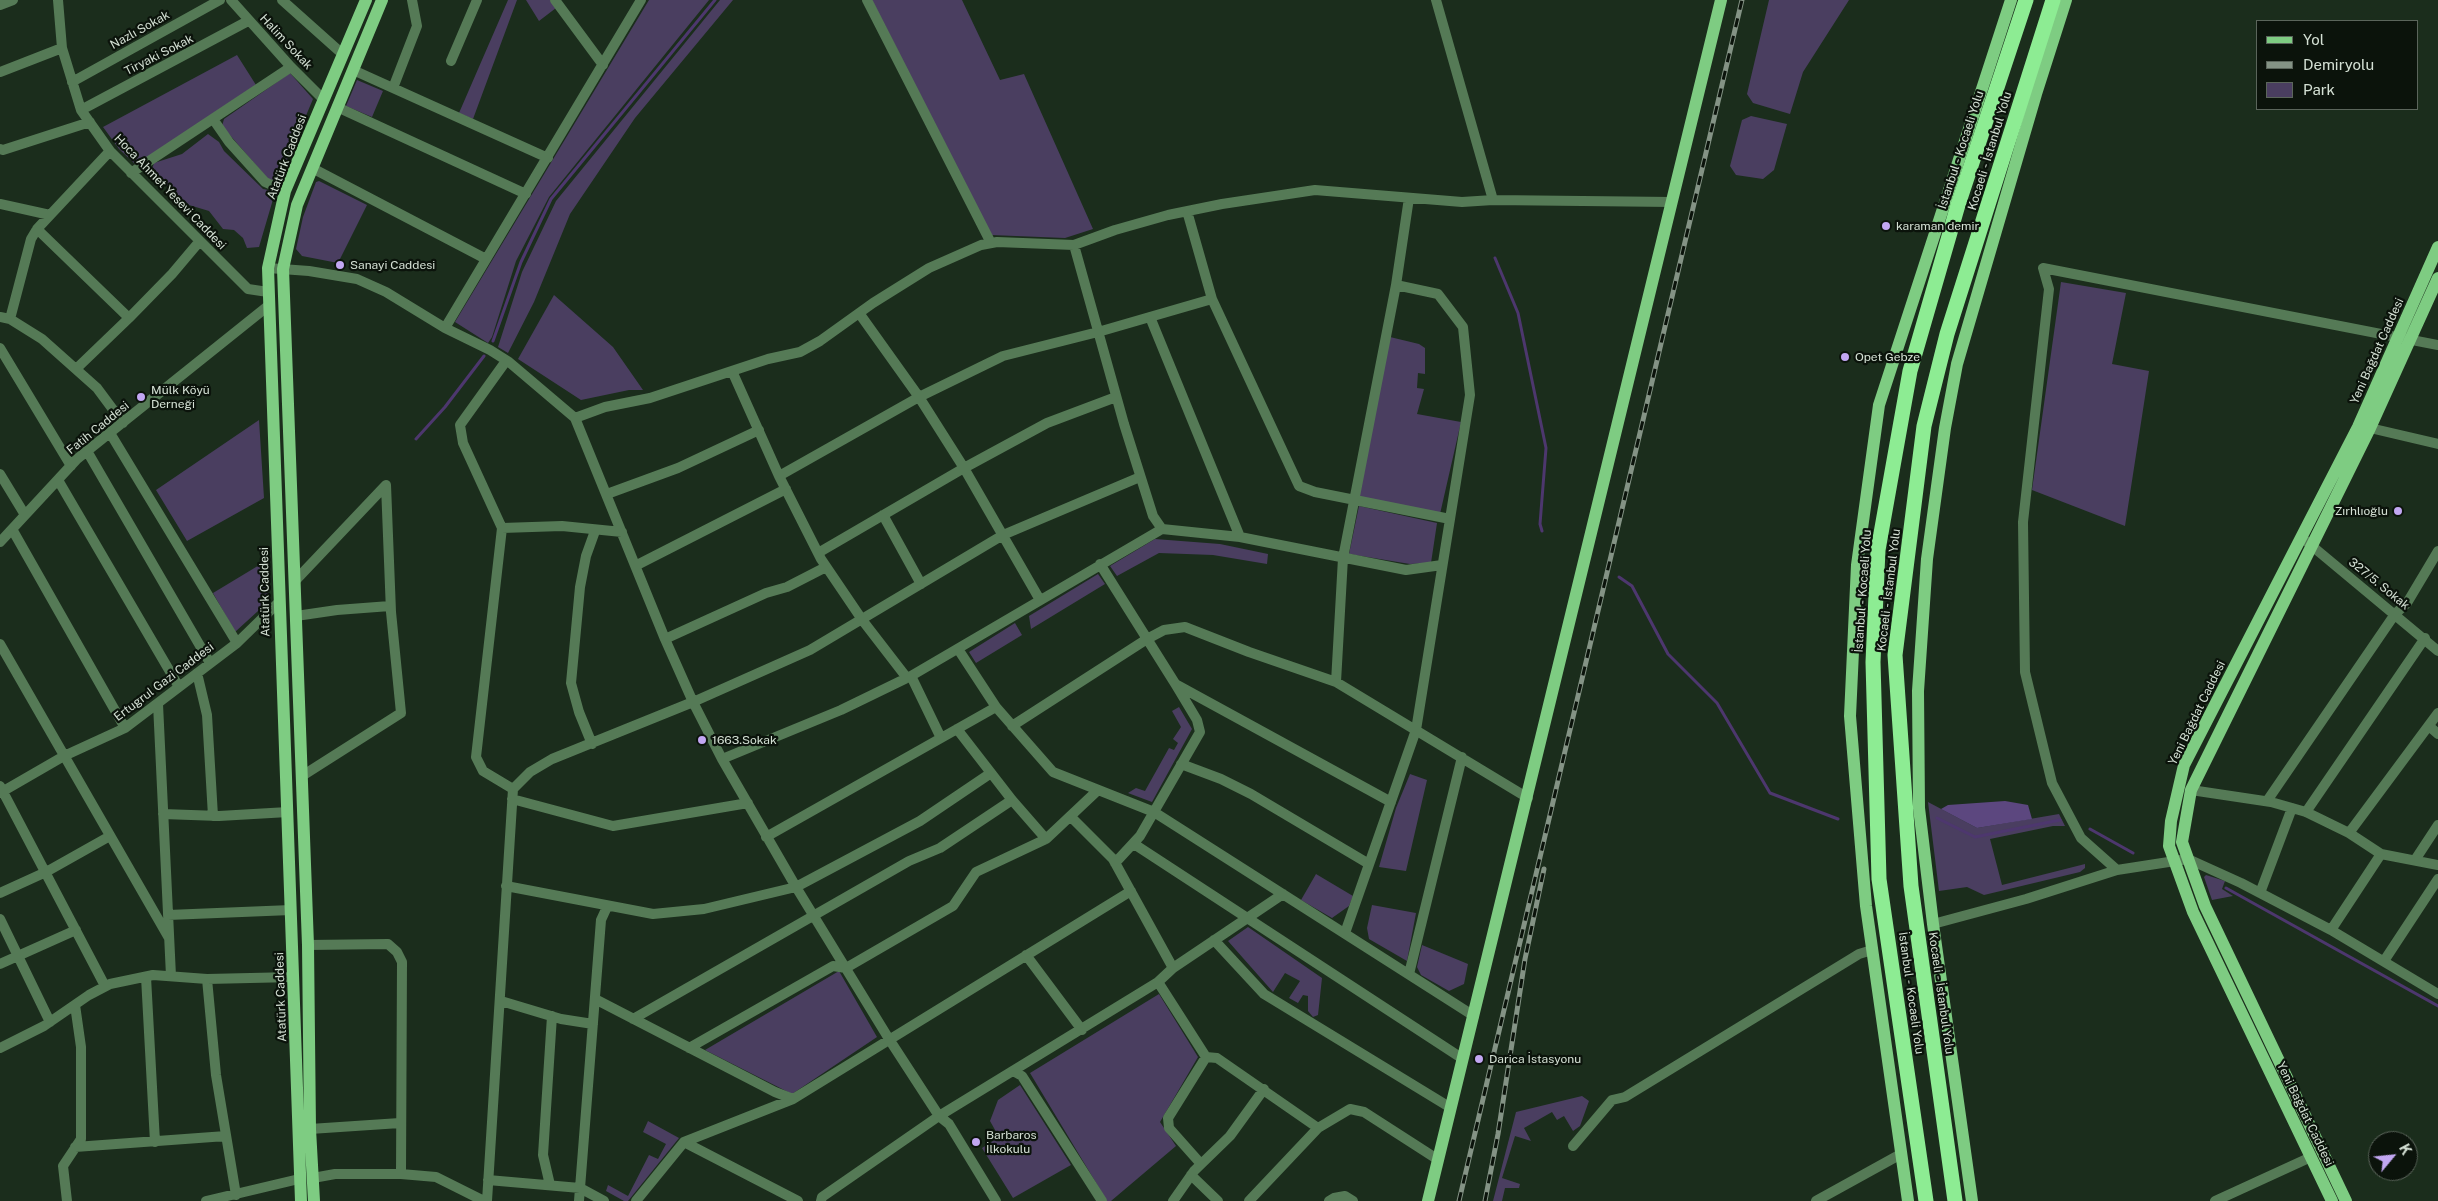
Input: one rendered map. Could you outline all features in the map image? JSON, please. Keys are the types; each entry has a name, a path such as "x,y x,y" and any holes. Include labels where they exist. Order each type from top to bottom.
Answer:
{"highway":[{"name":"İstanbul - Kocaeli Yolu","path":"1926,1201 1879,879 1873,662 1878,550 1910,371 1958,205 2026,0"},
{"name":"Kocaeli - İstanbul Yolu","path":"1955,1201 1911,886 1895,655 1927,417 1947,334 2053,0"}],"main road":[{"name":"Atatürk Caddesi","path":"300,1201 294,978 268,268 285,191 366,0"},
{"path":"314,1201 310,1129 308,945 283,269 297,205 382,0"},
{"path":"1428,1201 1528,798 1721,0"},
{"path":"1908,1201 1866,906 1850,716 1857,565 1878,415 2011,0"},
{"path":"1972,1201 1933,924 1919,808 1918,690 1927,559 1945,428 1957,364 2036,94 2066,0"},
{"name":"Yeni Bağdat Caddesi","path":"2332,1201 2193,912 2170,846 2171,821 2184,765 2370,428 2438,247"},
{"name":"Yeni Bağdat Caddesi","path":"2346,1201 2205,906 2182,842 2191,790 2358,427 2438,278"}],"street":[{"path":"0,5 13,0"},
{"name":"Hoca Ahmet Yesevi Caddesi","path":"58,0 62,48 81,110 110,151 248,289 268,292"},
{"name":"Nazlı Sokak","path":"72,82 220,0"},
{"name":"Halim Sokak","path":"230,0 324,100"},
{"path":"282,0 338,50 344,52"},
{"path":"393,88 417,26 412,0"},
{"path":"451,62 477,0"},
{"path":"555,0 603,65"},
{"path":"445,328 642,0"},
{"path":"866,0 991,243"},
{"path":"1436,0 1494,200"},
{"name":"Tiryaki Sokak","path":"81,110 248,21"},
{"path":"0,72 62,48"},
{"path":"131,172 291,67"},
{"path":"353,70 548,158"},
{"path":"337,107 526,194"},
{"path":"213,118 229,142 265,182 285,191"},
{"path":"0,149 3,150 90,122"},
{"path":"110,151 37,229 31,239 5,318 42,338 97,388 123,423"},
{"path":"312,168 486,259"},
{"path":"576,418 605,407 650,398 768,359 800,352 820,342 859,313 929,268 981,245 991,243 1058,243 1074,245 1115,230 1187,211 1315,190 1462,202 1494,200 1672,202"},
{"path":"1336,682 1343,558 1396,285 1410,198"},
{"path":"0,204 50,215"},
{"path":"1187,211 1212,299 1299,486 1315,492 1450,519"},
{"path":"37,229 129,318"},
{"path":"76,369 172,274 199,242"},
{"path":"1074,245 1140,477 1153,516 1162,529"},
{"path":"268,268 358,279 386,292 445,328 490,350 509,362 576,418 665,639 693,702 722,759 766,837 889,1038 938,1116 949,1124 996,1201"},
{"path":"2117,870 2081,838 2052,783 2026,672 2023,522 2049,289 2043,268 2438,345"},
{"path":"1345,933 1416,730 1470,395 1464,328 1438,294 1396,285"},
{"path":"779,476 919,397 1003,356 1098,332 1212,299"},
{"name":"Fatih Caddesi","path":"0,542 71,466 268,306"},
{"path":"859,313 919,397 964,468 1040,600"},
{"path":"1150,317 1240,537"},
{"path":"0,348 71,466"},
{"path":"509,362 506,361 460,425 463,443 502,528 476,757 483,771 512,794 613,826 748,803"},
{"path":"732,371 779,476 826,567 862,619 909,677 942,738"},
{"path":"818,553 964,468 1046,423 1116,397"},
{"path":"2370,428 2438,444"},
{"path":"607,494 678,468 759,430"},
{"path":"110,433 237,643"},
{"path":"87,452 210,663"},
{"path":"0,474 25,515"},
{"path":"313,1178 335,1174 401,1174 436,1177 486,1201 501,1001 512,794 530,772 552,759 693,702 810,650 1003,535 1140,477"},
{"path":"58,480 180,687"},
{"path":"294,582 386,485 390,606 400,713 302,776"},
{"path":"636,565 786,489"},
{"path":"883,515 921,584"},
{"path":"502,528 562,526 595,531 622,532"},
{"path":"12,528 125,728"},
{"path":"722,759 841,710 909,677 1162,529 1240,537 1406,570 1442,565"},
{"path":"592,744 579,712 571,683 580,588 586,556 595,531"},
{"name":"327/5. Sokak","path":"2307,541 2425,638 2438,651"},
{"path":"2267,801 2395,614 2407,603 2438,551"},
{"path":"1100,564 1176,684 1197,720 1200,732 1134,844 1115,864"},
{"path":"665,639 766,593 787,587 826,567"},
{"name":"Ertugrul Gazi Caddesi","path":"1,789 64,756 125,728 237,643 279,602"},
{"path":"296,616 337,610 390,606"},
{"path":"1012,726 1148,639 1164,630 1185,627 1249,652 1336,682 1528,798"},
{"path":"2306,812 2425,638"},
{"path":"0,644 169,938"},
{"path":"958,649 996,707 1053,772 1154,812 1474,1016"},
{"path":"197,673 207,715 213,816"},
{"path":"1176,684 1391,802"},
{"path":"158,704 170,976"},
{"path":"766,837 996,707"},
{"path":"2350,833 2438,713"},
{"path":"2429,726 2438,734"},
{"path":"957,729 1012,800 1046,839"},
{"path":"1409,974 1462,757"},
{"path":"1181,764 1221,779 1251,794 1369,864"},
{"path":"506,886 608,907 653,914 704,909 796,887 920,821 991,772"},
{"path":"1,789 105,986"},
{"path":"690,1048 833,966 846,968 953,906 976,872 1046,839 1098,790"},
{"path":"2191,790 2267,801 2306,812 2350,833 2381,854 2438,865"},
{"path":"633,1019 909,861 940,848 1012,800"},
{"path":"2260,893 2292,808"},
{"path":"163,814 213,816 288,812"},
{"path":"1071,817 1115,864 1173,968"},
{"path":"2415,860 2438,824"},
{"path":"0,893 46,872 110,836"},
{"path":"1134,844 1463,1059"},
{"path":"2331,930 2381,854"},
{"path":"1933,924 2026,899 2117,870 2143,864 2188,860 2260,893 2331,930 2438,994"},
{"path":"2384,961 2438,879"},
{"path":"636,1201 684,1142 793,1099 1130,891"},
{"path":"821,1201 822,1197 938,1116 1158,982 1173,968 1283,894"},
{"path":"579,1201 601,920 608,907"},
{"path":"168,916 291,910"},
{"path":"0,919 19,954 50,1022"},
{"path":"0,964 76,930"},
{"path":"1214,940 1264,994 1450,1108"},
{"path":"308,945 388,944 397,952 402,962 401,1174"},
{"path":"1573,1146 1612,1100 1625,1097 1859,954 1872,950"},
{"path":"1026,954 1082,1030"},
{"path":"0,1048 50,1022 105,986 146,977 170,976 207,979 294,978"},
{"path":"146,977 155,1142"},
{"path":"207,979 216,1076 239,1197"},
{"path":"1158,982 1206,1057"},
{"path":"595,999 793,1099"},
{"path":"501,1001 552,1016 593,1024"},
{"path":"68,1201 63,1166 81,1139 81,1047 75,1005"},
{"path":"550,1185 543,1155 552,1016"},
{"path":"1206,1057 1217,1058 1264,1088 1318,1128"},
{"path":"1201,1164 1169,1128 1168,1118 1206,1057"},
{"path":"1013,1072 1022,1076 1102,1201"},
{"path":"1172,1201 1191,1175 1230,1136 1264,1088"},
{"path":"1249,1201 1318,1128 1350,1109 1364,1112 1437,1160"},
{"path":"310,1129 400,1123"},
{"path":"75,1147 226,1136"},
{"path":"684,1142 798,1201"},
{"path":"1816,1201 1901,1154"},
{"path":"2215,1201 2311,1157"},
{"path":"1191,1175 1218,1201"},
{"path":"206,1201 239,1197 300,1179"},
{"path":"488,1180 580,1188 604,1201"},
{"path":"1329,1201 1346,1196 1352,1201"}],"green space":[{"path":"508,0 517,0 473,119 459,113"},
{"path":"526,0 550,0 556,8 539,21"},
{"path":"649,0 709,0 549,197 516,261 492,337 488,343 455,322"},
{"path":"720,0 733,0 635,118 570,214 534,302 508,353 498,347 522,272 556,201"},
{"path":"872,0 962,0 1000,80 1024,74 1093,229 1065,238 991,235"},
{"path":"1769,0 1849,0 1803,72 1790,114 1753,103 1747,94"},
{"path":"237,55 256,85 136,165 119,149 103,127"},
{"path":"290,73 313,99 278,182 268,179 222,126 224,119"},
{"path":"357,80 383,91 372,117 346,106"},
{"path":"1751,116 1787,124 1774,170 1763,179 1736,175 1730,166 1742,120"},
{"path":"208,134 219,142 224,151 263,189 273,191 274,196 259,247 247,248 243,238 234,230 223,229 209,211 189,205 151,172 154,163 182,154"},
{"path":"319,181 367,205 338,263 302,256 296,249 303,217 316,182"},
{"path":"2061,282 2126,293 2112,364 2149,371 2125,526 2032,490"},
{"path":"554,295 613,347 643,390 629,390 581,400 518,359"},
{"path":"1390,337 1419,344 1425,348 1425,374 1418,373 1417,388 1424,389 1417,414 1461,422 1440,514 1359,498"},
{"path":"259,420 264,498 187,541 156,490"},
{"path":"1359,506 1437,523 1431,563 1410,564 1349,554"},
{"path":"1155,539 1220,544 1268,554 1267,564 1213,555 1159,553 1117,576 1110,566"},
{"path":"266,561 269,601 235,632 213,593"},
{"path":"1098,574 1105,584 1031,629 1029,616"},
{"path":"1015,623 1022,635 976,663 969,652"},
{"path":"1179,707 1192,729 1152,802 1128,793 1136,788 1145,791 1169,748 1174,750 1178,743 1173,739 1181,727 1172,711"},
{"path":"1410,774 1427,780 1406,871 1379,867 1396,808"},
{"path":"1928,802 1977,828 2059,814 2065,826 2053,826 1990,839 2002,885 2085,864 2085,868 2080,872 1984,895 1967,887 1939,891"},
{"path":"1316,874 1353,896 1349,906 1332,918 1301,900"},
{"path":"2206,875 2225,881 2222,889 2233,896 2212,900 2204,877"},
{"path":"1372,905 1416,913 1407,961 1369,939 1367,928"},
{"path":"1248,927 1322,978 1318,1015 1313,1017 1308,1011 1308,996 1303,995 1298,1003 1289,998 1300,981 1285,973 1273,992 1228,941"},
{"path":"1422,945 1468,964 1464,984 1449,991 1421,975 1417,967"},
{"path":"839,971 877,1037 792,1094 705,1050"},
{"path":"1159,994 1198,1057 1160,1122 1176,1146 1111,1201 1107,1201 1030,1073"},
{"path":"1020,1085 1071,1165 1013,1198 982,1148 999,1137 990,1121 998,1100"},
{"path":"1582,1096 1589,1101 1580,1126 1573,1131 1564,1116 1557,1120 1552,1112 1524,1128 1531,1141 1515,1136 1502,1178 1520,1184 1519,1188 1505,1188 1502,1201 1493,1201 1516,1112"},
{"path":"648,1121 679,1138 628,1201 624,1201 606,1191 608,1185 628,1196 649,1155 658,1159 666,1144 643,1132"}],"shaded area":[{"path":"2005,801 2028,805 2032,819 1977,828 1941,809 1948,805"}],"waterway":[{"path":"493,341 521,262 551,199 715,0"},
{"path":"1495,258 1518,313 1546,448 1540,524 1542,531"},
{"path":"416,439 445,407 484,356"},
{"path":"1619,577 1632,586 1668,654 1717,703 1770,793 1838,819"},
{"path":"1937,818 1975,837 2060,820"},
{"path":"2090,829 2133,853"},
{"path":"2226,888 2438,1006"}],"railway":[{"path":"1459,1201 1742,0"},
{"path":"1485,1201 1498,1134 1525,959 1544,869"}],"place":[{"name":"karaman demir","path":"1886,226"},
{"name":"Sanayi Caddesi","path":"340,265"},
{"name":"Opet Gebze","path":"1845,357"},
{"name":"Mülk Köyü Derneği","path":"141,397"},
{"name":"Zırhlıoğlu","path":"2398,511"},
{"name":"1663.Sokak","path":"702,740"},
{"name":"Darica İstasyonu","path":"1479,1059"},
{"name":"Barbaros İlkokulu","path":"976,1142"}]}
